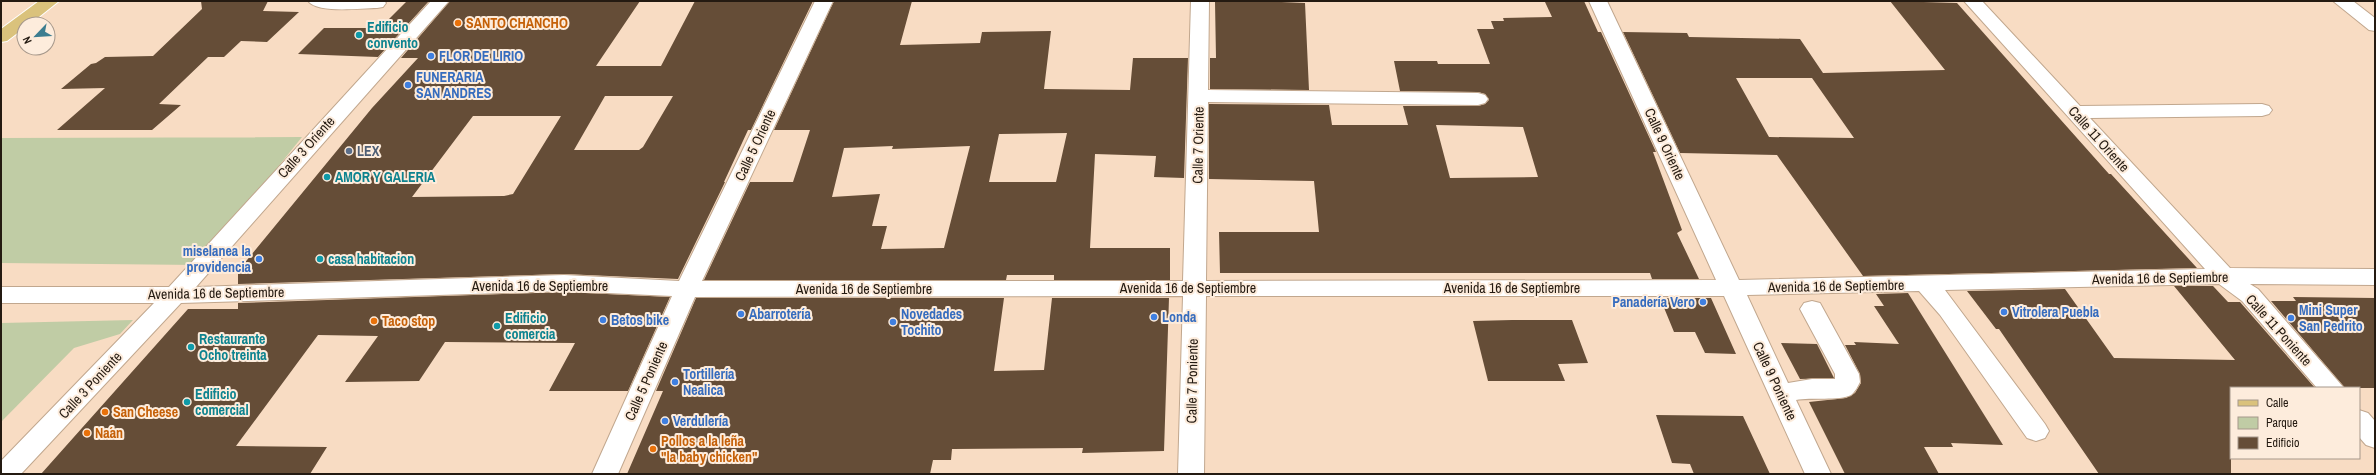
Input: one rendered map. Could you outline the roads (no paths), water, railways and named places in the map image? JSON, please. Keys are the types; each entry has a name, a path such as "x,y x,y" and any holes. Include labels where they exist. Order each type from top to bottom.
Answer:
{"main road":[{"path":"1,37 50,1"}],"street":[{"path":"317,1 325,4 377,4"},
{"name":"Calle 3 Oriente","path":"175,295 440,1"},
{"name":"Calle 5 Oriente","path":"687,289 824,1"},
{"name":"Calle 7 Oriente","path":"1195,288 1200,1"},
{"name":"Calle 9 Oriente","path":"1598,1 1733,288"},
{"name":"Calle 11 Oriente","path":"1973,1 2224,276"},
{"path":"2342,1 2375,26"},
{"path":"1198,96 1478,100"},
{"path":"2075,112 2262,110"},
{"name":"Avenida 16 de Septiembre","path":"1,295 175,295 564,283 687,289 1733,288 2224,276 2375,277"},
{"name":"Calle 11 Poniente","path":"2224,276 2250,295 2330,387"},
{"path":"1926,284 1948,309 2036,431"},
{"name":"Calle 7 Poniente","path":"1191,474 1195,288"},
{"name":"Calle 9 Poniente","path":"1733,288 1818,474"},
{"name":"Calle 5 Poniente","path":"604,474 687,289"},
{"name":"Calle 3 Poniente","path":"5,474 175,295"},
{"path":"1781,393 1812,388 1842,388 1848,382 1847,374 1812,309"},
{"path":"2360,421 2375,438"}],"place":[{"name":"SANTO CHANCHO","path":"458,23"},
{"name":"Edificio convento","path":"359,35"},
{"name":"FLOR DE LIRIO","path":"431,56"},
{"name":"FUNERARIA SAN ANDRES","path":"408,85"},
{"name":"LEX","path":"349,151"},
{"name":"AMOR Y GALERIA","path":"327,177"},
{"name":"miselanea la providencia","path":"259,259"},
{"name":"casa habitacion","path":"320,259"},
{"name":"Panadería Vero","path":"1703,302"},
{"name":"Vitrolera Puebla","path":"2004,312"},
{"name":"Abarrotería","path":"741,314"},
{"name":"Londa","path":"1154,317"},
{"name":"Mini Super San Pedrito","path":"2291,318"},
{"name":"Betos bike","path":"603,320"},
{"name":"Taco stop","path":"374,321"},
{"name":"Novedades Tochito","path":"893,322"},
{"name":"Edificio comercia","path":"497,326"},
{"name":"Restaurante Ocho treinta","path":"191,347"},
{"name":"Tortillería Nealica","path":"675,382"},
{"name":"Edificio comercial","path":"187,402"},
{"name":"San Cheese","path":"105,412"},
{"name":"Verdulería","path":"665,421"},
{"name":"Na´an","path":"87,433"},
{"name":"Pollos a la leña \"la baby chicken\"","path":"653,449"}]}
